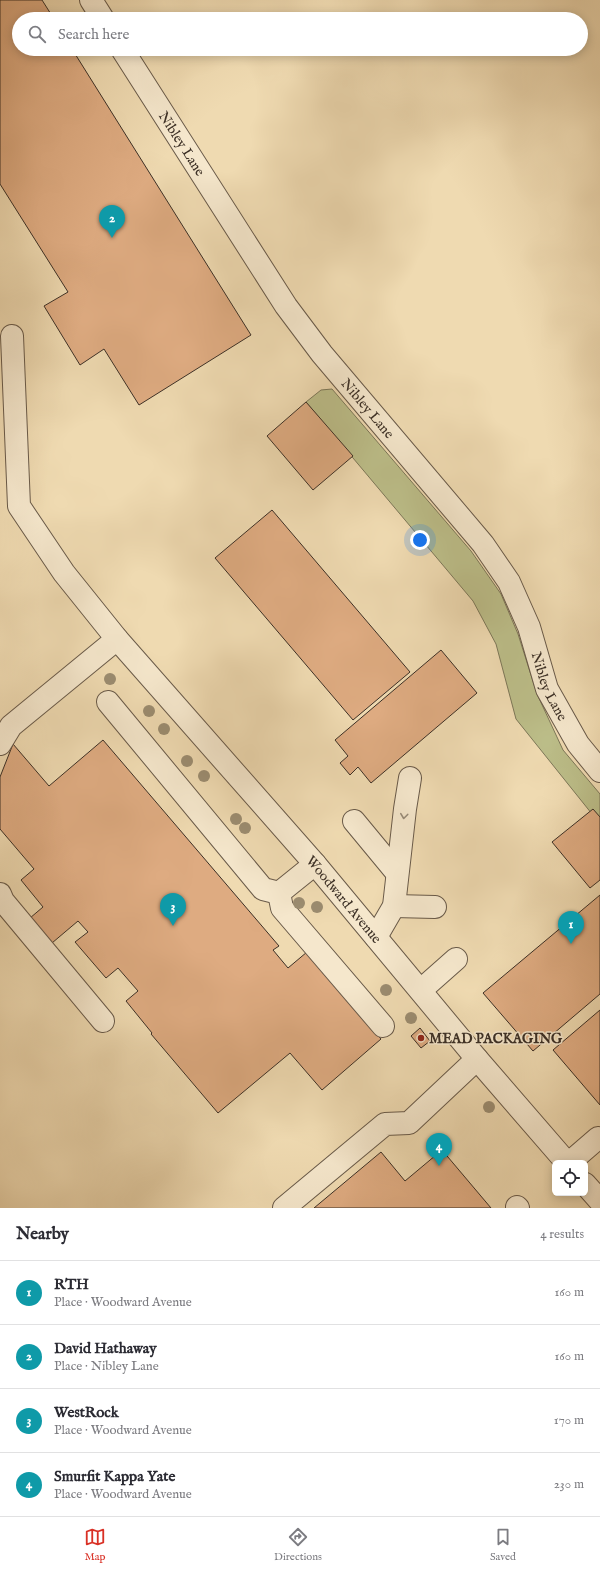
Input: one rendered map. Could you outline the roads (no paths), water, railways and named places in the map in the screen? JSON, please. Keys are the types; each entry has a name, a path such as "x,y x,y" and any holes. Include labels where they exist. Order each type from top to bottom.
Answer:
{"street":[{"path":"91,0 99,12"},
{"name":"Nibley Lane","path":"126,56 286,306 322,354 483,544 509,582 528,627 547,689 578,744 600,771"},
{"name":"Woodward Avenue","path":"12,336 19,506 64,573 117,639 314,864 477,1059 565,1160"},
{"path":"0,744 11,726 117,639"},
{"path":"108,702 263,889 279,893"},
{"path":"376,937 394,906 405,808 410,778"},
{"path":"354,821 397,873"},
{"path":"279,893 314,864"},
{"path":"279,893 282,908 383,1026"},
{"path":"0,894 3,901 103,1021"},
{"path":"394,906 435,907"},
{"path":"420,990 456,959"},
{"path":"284,1208 385,1124 409,1123 477,1059"},
{"path":"572,1160 598,1138"},
{"path":"588,1187 600,1201"}],"place":[{"name":"David Hathaway","path":"112,238"},
{"name":"WestRock","path":"173,926"},
{"name":"RTH","path":"571,944"},
{"name":"MEAD PACKAGING","path":"421,1038"},
{"name":"Smurfit Kappa Yate","path":"439,1166"}]}
